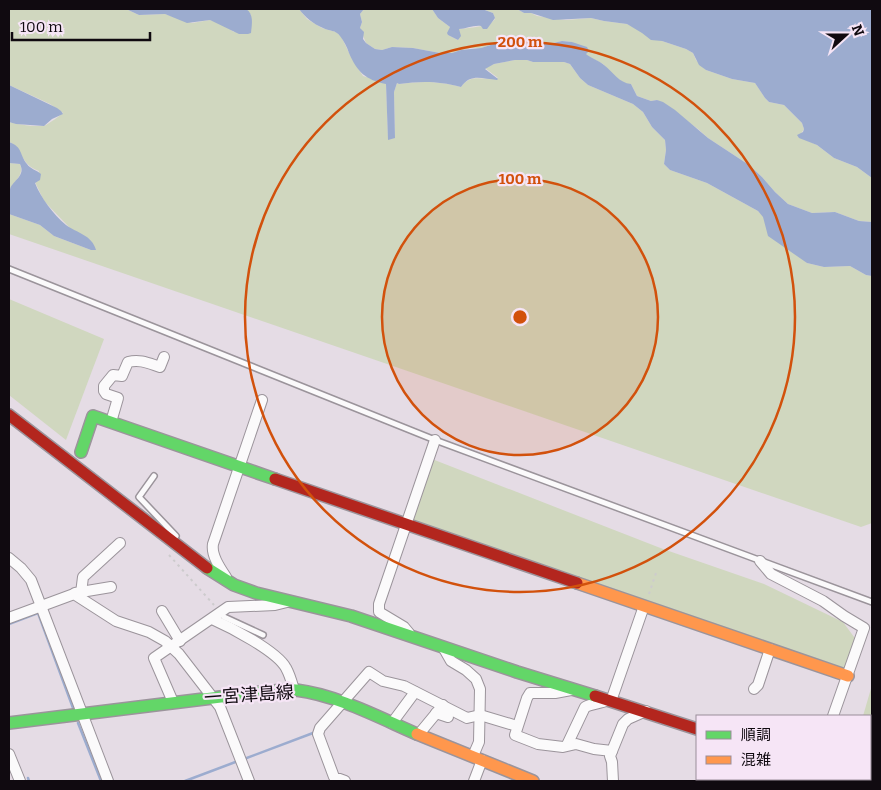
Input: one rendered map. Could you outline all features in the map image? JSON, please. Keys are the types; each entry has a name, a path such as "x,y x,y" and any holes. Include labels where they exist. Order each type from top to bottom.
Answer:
{"street":[{"path":"111,422 118,398 106,394 104,386 113,375 122,376 128,362 136,360 160,367 164,357"},
{"path":"230,582 220,568 212,550 262,400"},
{"path":"9,415 204,566 230,582 256,593 288,602 351,616 517,672 646,711 696,729"},
{"path":"81,452 93,416 848,676"},
{"path":"411,636 404,627 379,612 379,604 435,440"},
{"path":"77,593 84,577 120,543"},
{"path":"9,558 31,580 108,781"},
{"path":"760,561 771,574 823,601 864,628 833,715"},
{"path":"9,618 77,593 111,587"},
{"path":"77,593 116,621 149,632 165,641 176,644"},
{"path":"173,702 154,658 220,612 232,606 275,606 288,602"},
{"path":"567,745 585,707 610,700 644,606"},
{"path":"166,612 176,644 220,708 249,781"},
{"path":"212,619 271,652 286,666 294,690"},
{"path":"443,647 451,660 476,679 480,688 478,758 474,781"},
{"path":"754,689 758,685 770,650"},
{"path":"345,781 334,777 318,734 320,728 369,672 383,682 404,686 415,692 448,717"},
{"name":"一宮津島線","path":"9,724 213,697 294,690 313,693 342,703 533,781"},
{"path":"574,690 555,693 530,693 515,735 538,744 563,747 576,744 612,751"},
{"path":"392,723 415,692"},
{"path":"439,709 467,718 480,714 517,726"},
{"path":"419,734 439,709"},
{"path":"613,781 610,756 623,724 628,718 646,711"},
{"path":"9,754 20,781"}],"lane":[{"path":"9,269 435,440 872,602"},
{"path":"154,476 139,497 177,537 188,553"},
{"path":"220,612 224,617 263,635"}],"path":[{"path":"169,555 220,612"},
{"path":"644,606 656,572"}],"green space":[{"path":"9,9 126,9 139,15 165,14 192,23 210,20 222,24 234,32 251,15 246,9 299,9 307,19 341,36 363,76 386,83 388,137 395,138 394,92 397,83 430,82 461,87 469,80 477,78 498,78 485,68 494,64 527,60 570,64 580,78 588,85 633,104 643,112 652,127 665,140 664,164 670,170 707,183 758,211 807,263 824,267 850,266 866,275 872,276 872,523 861,527 9,234 9,214 40,225 54,236 91,250 44,201 35,182 39,171 28,164 17,148 9,142 9,122 43,126 63,113 50,104 9,85"},
{"path":"364,9 432,9 438,18 450,27 448,35 458,40 460,34 458,29 489,25 495,19 493,13 482,9 517,9 537,16 566,20 591,18 627,24 693,53 696,60 706,70 732,79 755,83 769,102 784,105 802,123 804,129 799,137 817,145 834,158 857,167 872,178 872,222 859,221 835,212 812,213 788,204 749,165 708,138 657,100 651,101 637,96 631,84 625,84 615,77 603,64 588,56 572,42 562,41 549,44 536,40 531,42 507,40 481,48 470,48 452,53 440,53 413,48 392,47 382,50 375,49 366,43 360,28 362,22 360,14"},
{"path":"9,163 20,164 21,172 9,191"},
{"path":"9,299 104,339 66,440 9,395"},
{"path":"432,459 663,549 764,584 843,622 857,641 846,673 410,523"},
{"path":"872,685 872,770 871,715 863,715"}],"water":[{"path":"126,9 246,9 251,16 251,33 239,34 210,20 187,23 165,14 139,15"},
{"path":"299,9 364,9 360,14 362,22 360,28 364,32 363,39 375,49 382,50 392,47 452,53 481,48 507,40 531,42 536,40 549,44 562,41 587,47 589,51 586,54 602,63 620,79 631,84 637,96 651,101 663,102 675,110 708,138 749,165 788,204 812,213 835,212 859,221 872,222 872,276 866,275 850,266 824,267 807,263 768,236 763,217 758,211 707,183 670,170 664,164 665,140 652,127 643,112 633,104 588,85 580,78 570,64 564,62 515,60 494,64 485,69 497,80 473,78 461,87 430,82 397,83 394,92 395,138 388,140 386,84 373,80 363,74 355,65 338,34 316,24"},
{"path":"432,9 482,9 493,13 495,18 487,29 478,26 459,29 461,36 458,40 448,35 450,27 438,18"},
{"path":"517,9 872,9 872,178 857,167 834,158 817,145 799,138 797,135 803,132 804,129 802,123 784,105 769,102 755,83 732,79 706,70 699,65 693,53 686,49 662,41 651,40 627,24 591,18 553,20 531,13 524,13"},
{"path":"9,85 57,108 63,114 52,119 44,126 9,122"},
{"path":"9,142 17,146 28,166 41,174 40,180 35,183 52,211 66,225 88,238 96,250 91,250 54,236 40,225 9,214 9,192 20,175 21,168 20,164 9,163"}],"waterway":[{"path":"9,624 38,613 73,708"},
{"path":"78,723 101,781"},
{"path":"244,759 313,733 314,736"},
{"path":"185,781 238,761"}],"traffic: fast":[{"path":"81,452 93,416 275,479"},
{"path":"207,568 234,585 256,593 351,616 595,696"},
{"path":"9,723 269,691 293,690 343,702 417,734"}],"traffic: slow":[{"path":"577,583 848,676"},
{"path":"417,734 533,781"}],"traffic: jam":[{"path":"9,415 207,568"},
{"path":"275,479 577,583"},
{"path":"595,696 696,729"}]}
